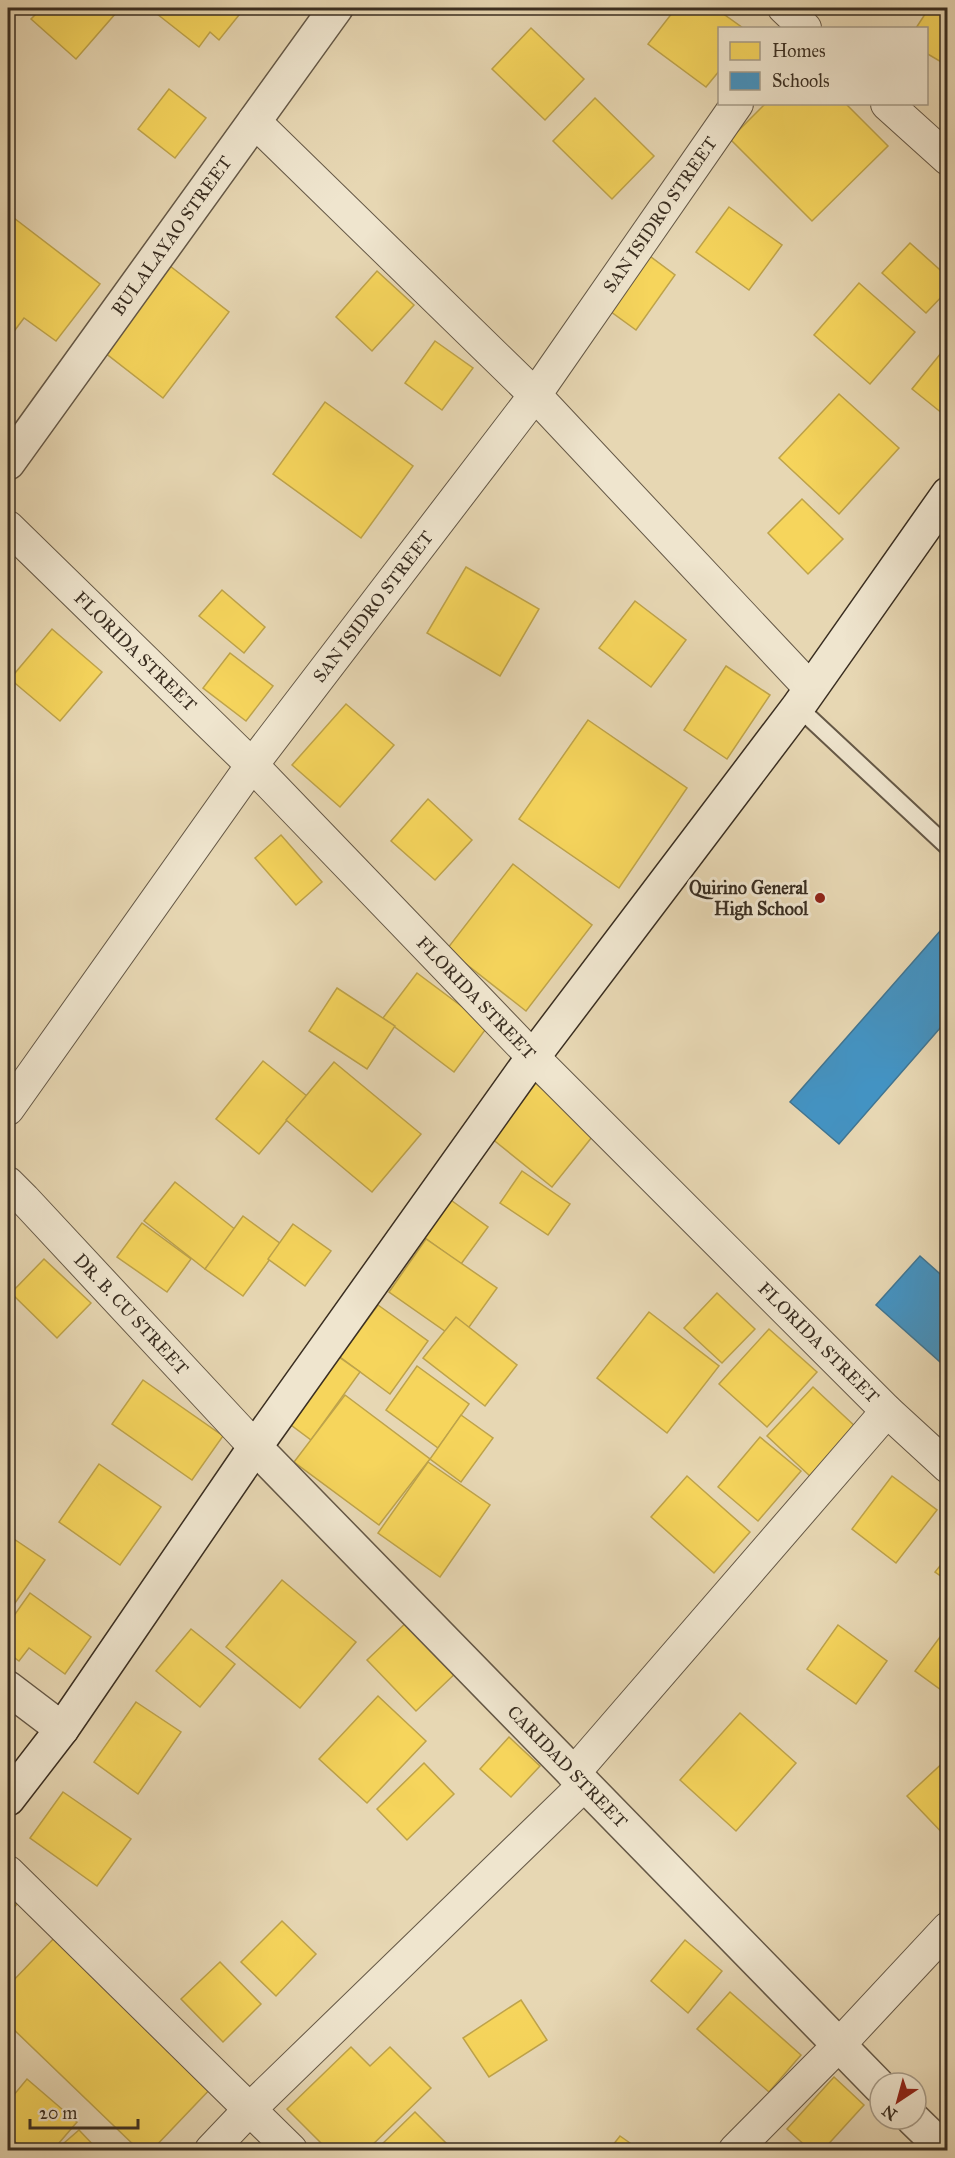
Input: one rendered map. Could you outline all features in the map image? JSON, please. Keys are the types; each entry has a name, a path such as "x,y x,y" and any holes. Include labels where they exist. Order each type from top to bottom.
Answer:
{"main road":[{"name":"BULALAYAO STREET","path":"8,463 336,8"},
{"path":"8,1799 62,1729 255,1447 533,1057 804,698 948,494"},
{"name":"CARIDAD STREET","path":"255,1447 868,2075"},
{"path":"8,1688 62,1729"},
{"path":"925,2131 945,2151"}],"street":[{"name":"SAN ISIDRO STREET","path":"8,1109 252,765 535,395 736,105"},
{"path":"888,105 948,159"},
{"path":"254,121 535,395 804,698"},
{"name":"FLORIDA STREET","path":"8,527 252,765 533,1057 887,1411 948,1467"},
{"name":"DR. B. CU STREET","path":"8,1183 255,1447"},
{"path":"211,2151 578,1779 887,1411"},
{"path":"8,1872 291,2151"},
{"path":"735,2151 838,2046 948,1928"}],"lane":[{"path":"804,698 948,847"}],"building: Homes":[{"path":"42,8 110,8 116,13 76,59 31,19"},
{"path":"154,8 239,8 243,10 219,40 210,32 199,47 152,10"},
{"path":"676,8 715,8 742,27 718,27 718,72 706,87 648,44"},
{"path":"929,8 948,8 948,66 928,54 928,27 917,27"},
{"path":"531,28 584,79 545,120 492,69"},
{"path":"169,89 206,118 175,158 138,129"},
{"path":"595,98 654,156 612,199 553,141"},
{"path":"764,105 847,105 888,146 812,221 730,139"},
{"path":"729,207 782,245 749,290 696,252"},
{"path":"10,215 100,284 56,341 24,318 12,334 8,330 8,219"},
{"path":"910,243 948,277 948,290 926,313 882,273"},
{"path":"643,251 675,275 636,330 603,306"},
{"path":"170,266 229,312 163,398 104,352"},
{"path":"377,271 414,305 372,351 336,317"},
{"path":"859,283 915,332 870,384 814,335"},
{"path":"435,341 473,368 442,410 405,383"},
{"path":"941,353 948,359 948,418 912,389"},
{"path":"839,394 899,448 839,514 779,458"},
{"path":"325,402 413,466 361,538 273,474"},
{"path":"802,499 843,539 808,574 768,533"},
{"path":"466,567 539,609 500,676 427,633"},
{"path":"222,590 265,627 244,653 199,616"},
{"path":"635,601 686,640 651,687 599,648"},
{"path":"52,629 102,672 60,721 10,679"},
{"path":"230,653 273,686 246,721 203,688"},
{"path":"726,666 770,695 727,759 684,730"},
{"path":"346,704 394,745 340,807 292,765"},
{"path":"588,720 687,788 619,888 519,819"},
{"path":"428,799 472,840 435,880 391,841"},
{"path":"281,835 322,882 296,905 255,858"},
{"path":"513,864 592,925 526,1011 447,949"},
{"path":"417,973 488,1026 454,1072 383,1018"},
{"path":"337,988 395,1026 367,1069 309,1031"},
{"path":"263,1061 307,1096 259,1154 216,1119"},
{"path":"334,1062 421,1134 372,1192 286,1120"},
{"path":"530,1079 596,1132 552,1187 486,1134"},
{"path":"522,1171 570,1204 548,1235 500,1203"},
{"path":"175,1182 236,1230 205,1269 144,1221"},
{"path":"448,1198 488,1227 461,1264 421,1235"},
{"path":"243,1216 281,1244 243,1296 205,1269"},
{"path":"142,1223 191,1259 167,1292 117,1257"},
{"path":"293,1224 331,1251 305,1286 268,1259"},
{"path":"426,1239 497,1288 459,1341 389,1292"},
{"path":"44,1259 91,1303 57,1338 11,1293"},
{"path":"717,1293 755,1329 722,1363 684,1328"},
{"path":"378,1305 428,1341 390,1394 340,1357"},
{"path":"649,1312 719,1366 667,1433 597,1378"},
{"path":"456,1317 517,1365 485,1406 423,1358"},
{"path":"769,1329 817,1372 767,1427 719,1384"},
{"path":"336,1355 360,1372 311,1440 287,1422"},
{"path":"417,1366 469,1404 438,1448 386,1410"},
{"path":"143,1380 223,1436 192,1480 112,1424"},
{"path":"813,1387 858,1429 812,1478 767,1436"},
{"path":"345,1395 430,1459 379,1525 294,1462"},
{"path":"461,1415 493,1438 461,1482 430,1459"},
{"path":"760,1437 801,1471 758,1521 718,1487"},
{"path":"428,1462 490,1505 440,1577 378,1533"},
{"path":"99,1464 161,1507 120,1565 59,1522"},
{"path":"687,1476 750,1532 714,1573 651,1517"},
{"path":"892,1476 937,1510 896,1563 852,1529"},
{"path":"8,1535 45,1560 8,1613"},
{"path":"948,1556 948,1581 935,1572"},
{"path":"282,1580 356,1642 300,1708 226,1647"},
{"path":"30,1593 91,1637 65,1674 29,1648 19,1661 8,1653 8,1624"},
{"path":"412,1617 461,1668 416,1711 367,1660"},
{"path":"838,1625 887,1661 856,1704 807,1669"},
{"path":"948,1626 948,1695 915,1671"},
{"path":"191,1629 235,1664 200,1707 156,1671"},
{"path":"378,1696 426,1741 367,1803 319,1759"},
{"path":"136,1702 181,1732 138,1794 94,1762"},
{"path":"740,1713 796,1763 736,1831 680,1780"},
{"path":"509,1737 540,1766 511,1797 480,1769"},
{"path":"948,1758 948,1839 907,1796"},
{"path":"424,1763 454,1794 407,1840 377,1809"},
{"path":"63,1792 131,1839 97,1886 30,1838"},
{"path":"8,1895 17,1904 8,1914"},
{"path":"282,1921 316,1954 276,1996 241,1962"},
{"path":"58,1934 215,2084 152,2150 139,2150 8,2024 8,1986"},
{"path":"685,1940 722,1971 688,2013 651,1981"},
{"path":"220,1962 261,2004 223,2042 181,1999"},
{"path":"730,1992 801,2055 769,2092 697,2029"},
{"path":"521,2000 547,2040 489,2077 463,2038"},
{"path":"351,2047 370,2066 390,2047 431,2088 367,2150 328,2150 287,2109"},
{"path":"834,2077 864,2105 823,2150 810,2150 787,2129"},
{"path":"27,2079 77,2122 53,2150 25,2150 8,2136 8,2102"},
{"path":"415,2112 453,2150 376,2150"},
{"path":"79,2130 98,2150 56,2150"},
{"path":"620,2136 640,2150 609,2150"}],"building: Schools":[{"path":"948,922 948,1019 839,1144 790,1102"},
{"path":"920,1256 948,1281 948,1369 876,1305"}],"place":[{"name":"Quirino General High School","path":"820,898"}]}
